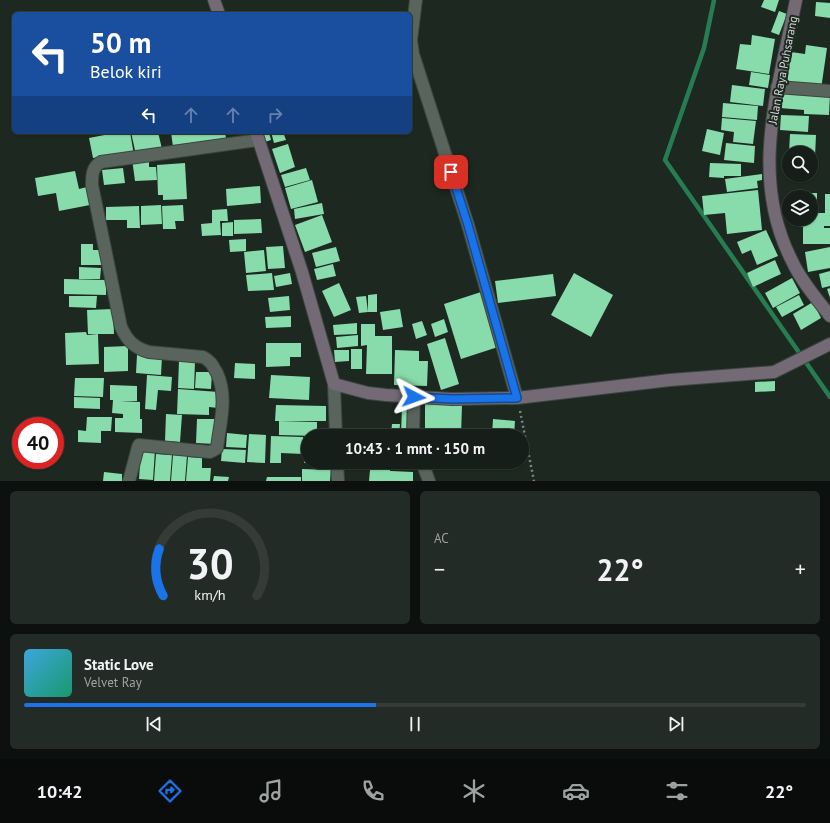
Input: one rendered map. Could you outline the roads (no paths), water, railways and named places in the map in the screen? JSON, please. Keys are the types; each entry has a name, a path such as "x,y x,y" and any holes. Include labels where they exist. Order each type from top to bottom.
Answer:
{"street":[{"path":"214,0 218,12"},
{"path":"412,32 416,0"},
{"name":"Jalan Raya Puhsarang","path":"796,0 777,87 771,124 771,201 781,237 792,262 815,297 830,316"},
{"path":"412,54 468,225 517,398"},
{"path":"777,87 830,91"},
{"path":"129,481 138,447 140,445 210,452 217,448 223,404 223,392 221,382 216,371 211,362 207,359 203,357 141,350 126,338 121,327 92,185 94,167 101,162 257,136 302,272 334,384 336,429"},
{"path":"334,384 368,393 414,397 452,399 517,398 670,380 774,372 828,345"},
{"path":"413,429 414,397"},
{"path":"337,469 338,481"},
{"path":"425,469 429,481"}],"waterway":[{"path":"714,0 704,48 665,160 830,397"}]}
